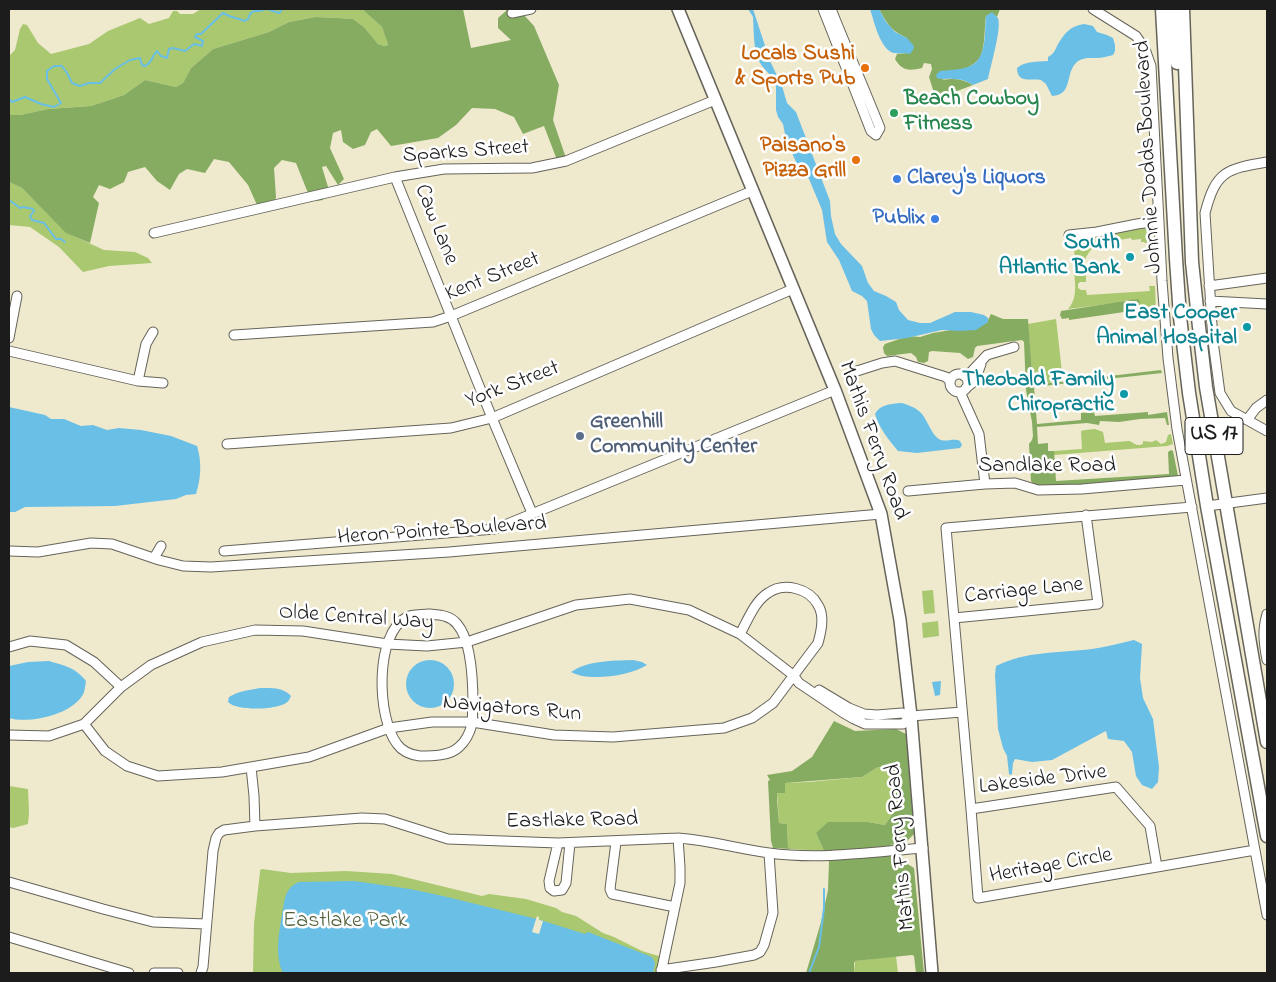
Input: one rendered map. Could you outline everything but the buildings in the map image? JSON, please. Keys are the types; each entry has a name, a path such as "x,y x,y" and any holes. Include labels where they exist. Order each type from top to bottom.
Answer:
{"highway":[{"name":"Johnnie Dodds Boulevard","path":"1162,9 1180,316 1189,393 1207,506 1267,836"},
{"path":"1173,9 1176,62 1187,128"},
{"name":"Johnnie Dodds Boulevard","path":"1183,9 1192,262 1198,318 1206,387 1267,742"}],"main road":[{"name":"Mathis Ferry Road","path":"678,9 835,390 881,514 900,620 911,716 932,973"}],"street":[{"path":"512,13 530,9"},
{"path":"823,9 871,131 876,135 880,128 831,9"},
{"name":"Johnnie Dodds Boulevard","path":"1093,9 1136,36 1145,49 1151,66 1162,281 1168,358 1180,449 1267,915"},
{"name":"Sparks Street","path":"154,233 395,177 444,169 532,168 566,161 715,100"},
{"path":"1267,162 1240,167 1224,175 1217,181 1209,196 1204,213 1215,358 1220,393 1231,411 1267,431"},
{"name":"Caw Lane","path":"395,177 532,513"},
{"name":"Kent Street","path":"234,335 433,322 752,190"},
{"path":"1069,235 1158,221"},
{"path":"1209,286 1267,278"},
{"name":"York Street","path":"227,444 451,428 492,418 793,289"},
{"path":"9,338 17,296"},
{"path":"1210,301 1267,304"},
{"path":"138,381 146,344 153,332"},
{"path":"964,376 971,372 987,355 1014,347"},
{"path":"9,351 138,381 163,383"},
{"path":"857,371 895,361 946,377 954,390 963,390 975,381 982,359"},
{"path":"950,381 954,375 961,374 964,376 968,382 963,390"},
{"path":"224,551 495,528 835,390"},
{"path":"963,390 979,434 985,484"},
{"path":"1247,420 1256,408 1267,400"},
{"name":"Sandlake Road","path":"908,491 1015,483 1038,490 1082,490 1186,480"},
{"path":"1207,506 1267,498"},
{"name":"Heritage Circle","path":"1192,508 946,528 978,898 1255,850"},
{"name":"Heron Pointe Boulevard","path":"9,551 38,552 91,543 112,544 183,566 211,567 449,552 881,514"},
{"name":"Carriage Lane","path":"954,618 1098,604 1086,516"},
{"path":"154,558 161,546"},
{"path":"740,634 754,608 767,593 789,588 801,591 810,597 819,606 822,620 821,634 818,643 793,675"},
{"name":"Olde Central Way","path":"9,735 49,736 84,724 121,688 151,665 202,642 255,630 303,631 387,644 427,646 467,642 576,604 630,599 689,610 740,634 793,675 849,708 864,714 902,713 911,716"},
{"path":"429,614 446,616 457,624 467,642 473,677 472,722 468,736 459,748 446,754 419,756 406,753 397,744 389,728 384,711 382,668 387,644 394,628 407,617 429,614"},
{"path":"1267,614 1263,642 1267,660"},
{"path":"9,647 30,641 66,645 94,662 121,688"},
{"name":"Navigators Run","path":"84,724 105,751 127,766 158,776 222,772 308,757 389,728 432,722 472,722 554,735 613,737 724,728 752,718 773,703 793,675"},
{"path":"911,716 962,712"},
{"path":"251,767 255,826"},
{"name":"Lakeside Drive","path":"971,809 1116,787 1150,826 1157,868"},
{"name":"Eastlake Road","path":"206,924 213,851 218,833 224,830 255,826 362,818 390,820 448,839 570,843 678,838 694,839 769,853 817,856 923,848"},
{"path":"678,838 680,883 661,972 735,959 760,952 764,945 774,905 769,853"},
{"path":"616,842 610,889 612,894 675,907"},
{"path":"558,843 549,881 550,888 557,891 562,890 566,883 570,843"},
{"path":"9,882 153,922 206,924 201,973"},
{"path":"9,937 129,973"},
{"path":"154,973 178,973"}],"green space":[{"path":"201,9 363,9 382,27 388,45 378,44 364,27 353,19 315,17 289,22 269,32 213,49 191,68 183,83 176,87 145,80 124,95 91,106 48,109 20,115 9,115 9,56 15,50 23,24 27,25 38,43 51,54 89,44 108,31 140,18 149,24 169,18 173,11 177,11 180,14 193,14"},
{"path":"363,9 463,9 471,48 511,40 498,28 498,18 507,9 525,9 523,14 534,26 559,85 553,120 566,158 557,160 544,126 523,134 514,117 495,109 472,108 456,125 438,138 391,146 377,129 371,132 365,145 353,149 343,142 341,130 333,133 330,148 344,179 338,185 326,166 322,167 328,187 323,200 317,201 308,193 296,163 282,160 274,168 276,197 271,211 257,205 248,185 229,162 214,159 205,173 187,169 179,174 170,190 157,181 145,167 128,172 124,182 110,189 99,185 93,197 99,203 90,243 66,233 22,188 9,182 9,115 20,115 48,109 91,106 124,95 145,80 176,87 183,83 191,68 213,49 269,32 289,22 315,17 353,19 364,27 378,44 388,45 382,27"},
{"path":"879,9 1000,9 997,17 992,13 986,16 984,45 978,60 966,69 942,80 966,81 973,85 936,99 929,77 932,69 931,64 924,63 922,68 913,70 900,66 895,59 897,54 907,53 907,38 890,26"},
{"path":"9,182 22,188 67,233 104,250 135,252 148,258 152,263 109,266 83,272 59,247 30,227 9,225"},
{"path":"1139,228 1147,228 1152,231 1152,242 1145,243 1141,242 1141,239 1132,240 1131,238 1119,240 1120,244 1095,246 1088,254 1084,264 1086,265 1086,282 1080,282 1078,288 1086,290 1087,295 1150,291 1149,286 1155,286 1156,316 1150,317 1149,310 1131,311 1128,300 1068,309 1075,291 1074,244 1080,239 1102,237"},
{"path":"1138,299 1140,302 1138,306 1131,311 1069,320 1069,318 1062,319 1060,315 1061,311"},
{"path":"991,314 1003,319 1028,319 1033,385 1161,370 1162,373 1034,387 1037,424 1081,420 1081,413 1094,412 1095,416 1148,412 1148,415 1167,412 1169,425 1167,425 1165,418 1119,422 1100,421 1099,425 1087,423 1037,427 1038,444 1048,443 1048,451 1054,451 1056,481 1169,474 1168,452 1171,450 1173,451 1178,476 1174,478 1089,485 1034,485 1031,481 1029,444 1033,436 1032,422 1026,390 1024,342 1022,340 977,346 973,357 968,359 960,353 932,351 929,352 928,361 924,363 918,362 911,353 887,356 884,353 883,347 885,344 908,336 920,337 981,325 987,322"},
{"path":"1056,319 1063,381 1033,385 1028,324"},
{"path":"1095,429 1103,432 1105,443 1129,441 1139,445 1143,444 1143,441 1152,442 1156,440 1161,444 1166,442 1168,435 1171,434 1173,444 1054,455 1054,451 1082,449 1081,431"},
{"path":"933,590 935,613 924,614 922,591"},
{"path":"938,621 939,636 923,638 922,623"},
{"path":"834,721 855,731 896,729 906,734 914,834 905,843 890,845 891,859 906,863 914,868 924,973 916,973 914,956 912,955 855,961 854,973 806,973 828,890 829,862 816,833 828,822 868,822 885,825 896,808 896,783 893,768 878,767 862,777 785,783 785,793 777,793 777,800 779,823 787,824 788,847 790,849 773,848 768,781 770,780 767,775 792,771 812,757"},
{"path":"878,767 893,768 896,783 896,808 885,825 868,822 816,833 824,851 790,849 788,847 787,824 779,823 777,793 785,792 785,783 862,777"},
{"path":"9,786 28,789 28,824 13,828 9,827"},
{"name":"Eastlake Park","path":"260,870 291,873 346,871 392,874 482,896 489,894 526,899 576,916 603,933 642,951 662,957 658,973 253,973 254,924"},
{"path":"896,956 898,973 854,973 855,961"}],"water":[{"path":"748,9 753,9 770,61 782,86 787,103 796,112 830,201 835,234 841,244 862,266 868,283 874,291 896,302 899,310 908,320 930,323 955,312 971,312 984,315 988,318 988,322 976,330 942,330 907,338 880,341 874,335 871,329 867,301 852,291 839,260 827,242 822,210 809,179 796,162 786,139 783,124 776,110 776,87 756,56 753,17"},
{"path":"870,9 879,9 886,22 895,32 907,38 914,46 910,54 893,53 887,49 883,44"},
{"path":"992,12 998,18 999,23 988,79 973,85 961,80 937,78 936,75 940,71 968,67 979,58 984,45 986,16"},
{"path":"1084,24 1093,26 1097,32 1113,38 1115,51 1113,55 1085,58 1078,61 1071,71 1066,87 1059,95 1052,96 1046,84 1041,80 1025,79 1019,76 1017,68 1027,63 1048,61 1048,57 1053,53 1066,33 1075,26"},
{"path":"902,403 914,407 920,412 938,438 941,440 960,441 962,445 960,448 917,453 898,451 882,429 875,414 883,406"},
{"path":"9,407 45,415 51,419 64,419 81,426 93,425 107,430 119,428 141,430 171,436 197,446 200,470 196,494 176,499 115,506 25,507 15,512 9,512"},
{"path":"1134,640 1142,644 1140,678 1143,698 1153,719 1159,767 1158,782 1152,789 1142,785 1136,776 1132,752 1124,741 1108,739 1106,731 1052,760 1032,762 1015,759 1012,774 1010,775 1007,756 998,729 996,666 1031,655 1092,649"},
{"path":"425,660 435,660 447,667 454,679 454,689 447,701 435,708 425,708 417,704 410,697 406,689 406,679 410,671 417,664"},
{"path":"633,660 647,665 620,675 588,677 571,672 593,663"},
{"path":"49,661 69,668 82,676 86,681 82,696 76,703 59,713 38,719 17,720 9,718 9,666 28,662"},
{"path":"941,681 940,695 935,696 932,682"},
{"path":"260,688 281,690 291,696 286,703 281,705 256,709 239,707 228,702 229,697 233,695"},
{"name":"Eastlake Park","path":"354,881 443,896 537,919 585,934 588,932 652,957 655,963 653,973 283,973 278,948 284,902 288,890 299,882"}],"pier":[{"path":"537,916 539,920 543,921 539,934 532,932"}],"waterway":[{"path":"9,99 12,102 25,97 54,107 61,103 47,79 47,71 54,66 62,66 72,83 80,86 89,83 100,83 115,69 130,60 140,58 142,65 145,66 157,51 161,56 167,58 169,49 185,51 194,44 202,46 203,41 195,37 197,34 201,34 223,13 245,21 253,11 266,9"},
{"path":"267,9 279,13 281,9"},
{"path":"9,200 20,208 33,209 34,211 30,216 32,220 44,223 56,239 61,239 65,242"},
{"path":"809,973 819,947 824,908 824,889"}],"place":[{"name":"Locals Sushi & Sports Pub","path":"865,68"},
{"name":"Beach Cowboy Fitness","path":"894,113"},
{"name":"Paisano's Pizza Grill","path":"856,160"},
{"name":"Clarey's Liquors","path":"897,179"},
{"name":"Publix","path":"935,219"},
{"name":"South Atlantic Bank","path":"1130,257"},
{"name":"East Cooper Animal Hospital","path":"1247,327"},
{"name":"Theobald Family Chiropractic","path":"1124,394"},
{"name":"Greenhill Community Center","path":"580,436"}]}
